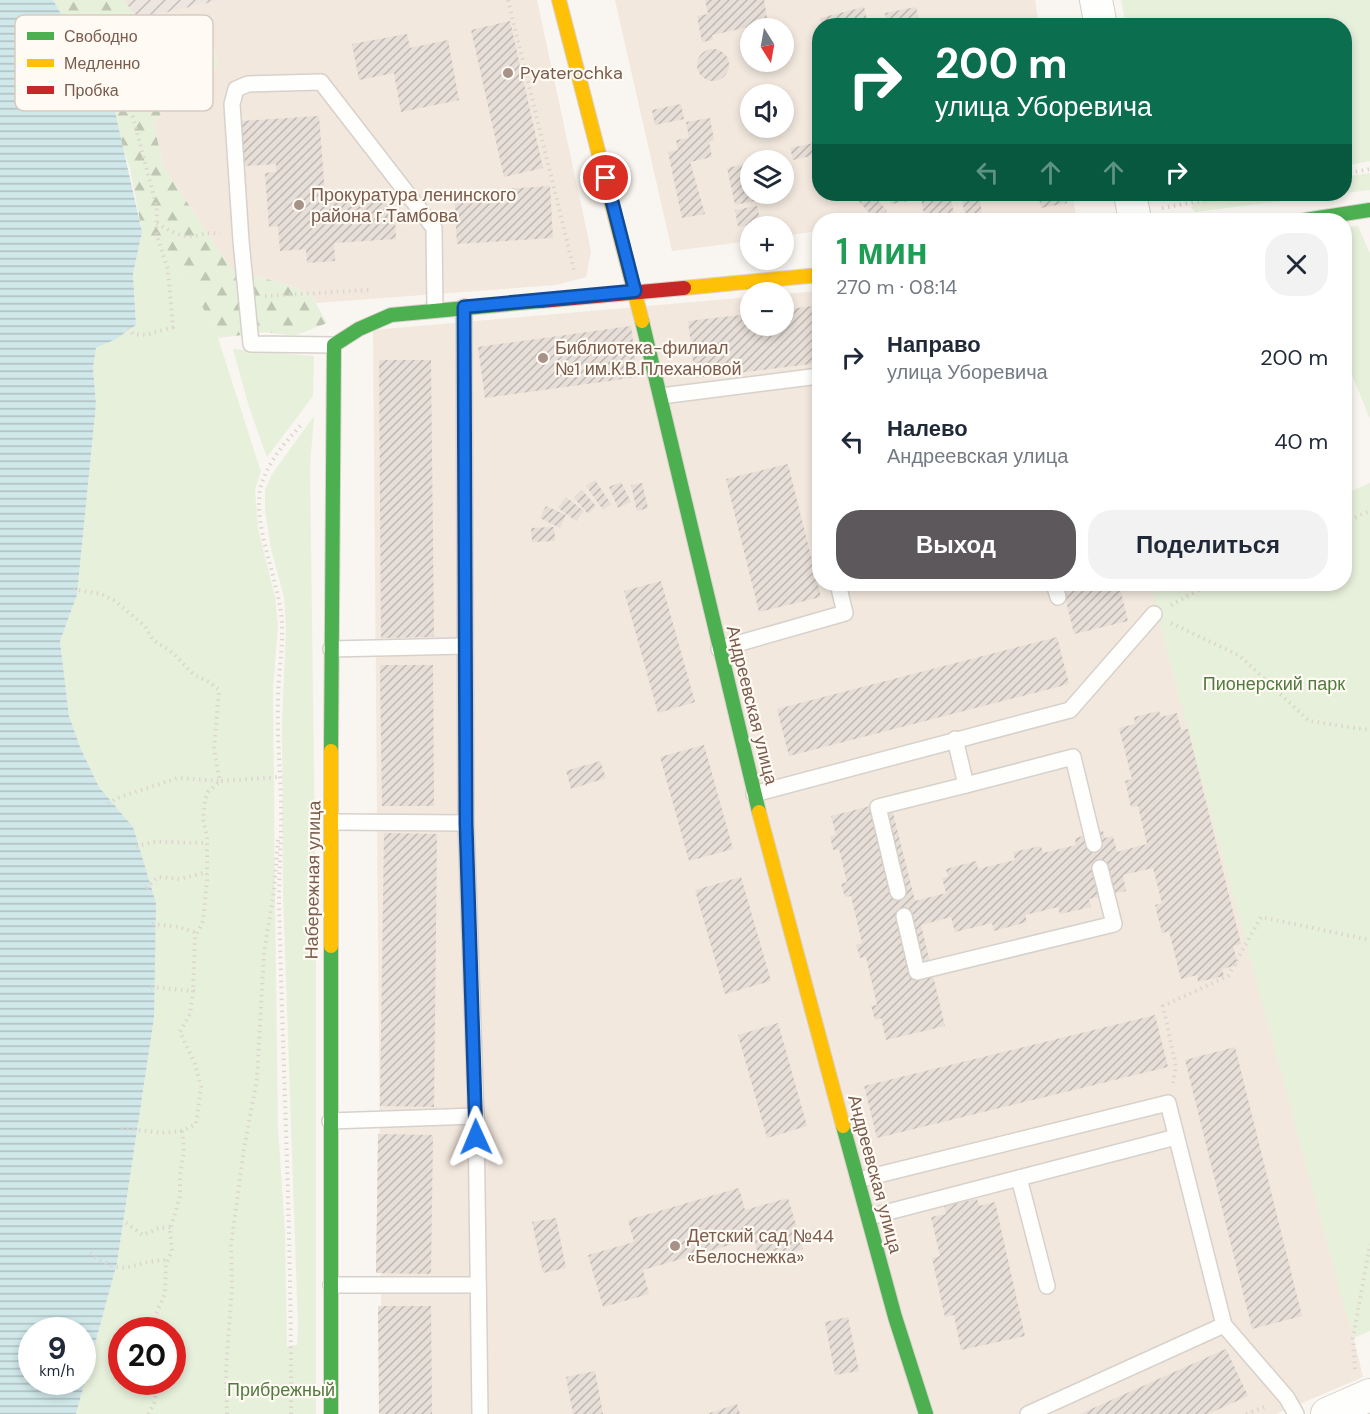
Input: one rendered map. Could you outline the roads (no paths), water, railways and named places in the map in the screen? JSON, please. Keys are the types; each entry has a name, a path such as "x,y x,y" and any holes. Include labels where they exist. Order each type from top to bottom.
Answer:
{"street":[{"name":"Андреевская улица","path":"560,0 661,396 754,794 895,1317 926,1414"},
{"path":"1096,0 1099,18"},
{"path":"1350,213 1370,210"},
{"path":"334,345 359,329 391,315 812,276"},
{"name":"Набережная улица","path":"331,1414 331,649 334,345"},
{"path":"1327,1414 1363,1382"}],"lane":[{"path":"334,345 251,344 241,241 232,104 236,89 248,84 321,81 434,228 435,310"},
{"path":"464,307 466,823 476,1116 480,1414"},
{"path":"661,396 812,377"},
{"path":"719,649 845,613 840,591"},
{"path":"754,794 1070,710 1154,614"},
{"path":"331,649 465,646"},
{"path":"955,739 966,785"},
{"path":"898,892 878,807 1073,757 1094,844"},
{"path":"332,822 466,823"},
{"path":"904,916 917,972 1010,950 1114,924 1100,868"},
{"path":"858,1180 1168,1103 1224,1325 1287,1398 1296,1414"},
{"path":"330,1121 476,1116"},
{"path":"869,1217 1176,1137"},
{"path":"1019,1178 1047,1286"},
{"path":"331,1285 478,1285"},
{"path":"1028,1414 1224,1325"}],"water":[{"path":"0,0 53,0 62,15 15,15 15,111 115,111 142,232 133,274 136,325 116,339 96,348 93,368 96,404 77,595 60,641 69,716 80,747 99,787 133,827 156,903 154,1018 117,1263 96,1340 96,1317 18,1317 18,1395 81,1395 76,1414 0,1414"}],"place":[{"name":"Pyaterochka","path":"508,73"},
{"name":"Прокуратура ленинского района г.Тамбова","path":"299,205"},
{"name":"Библиотека-филиал №1 им.К.В.Плехановой","path":"543,358"},
{"name":"Детский сад №44 «Белоснежка»","path":"675,1246"}],"park label":[{"name":"Пионерский парк","path":"1274,684"},
{"name":"Прибрежный","path":"281,1390"}]}
